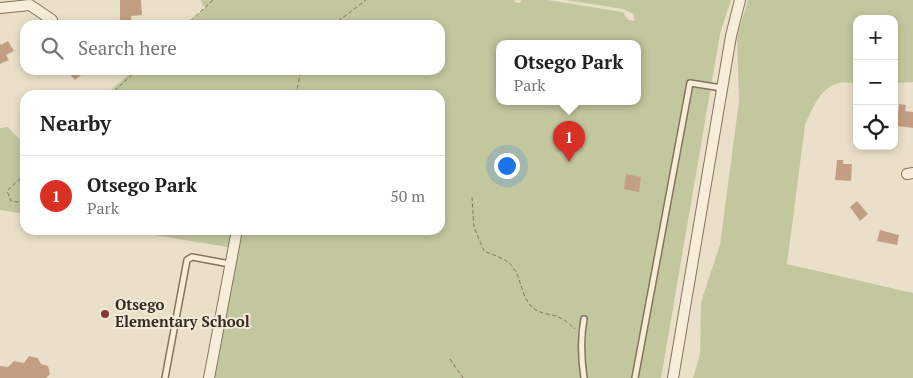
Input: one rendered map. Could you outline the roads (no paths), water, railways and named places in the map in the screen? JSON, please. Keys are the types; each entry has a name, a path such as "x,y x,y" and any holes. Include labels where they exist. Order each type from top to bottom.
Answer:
{"street":[{"path":"673,378 731,36 740,0"},
{"path":"0,8 30,5 52,20"},
{"path":"209,378 236,235"}],"lane":[{"path":"635,378 690,82 722,88"},
{"path":"165,378 187,260 192,257 231,264"},
{"path":"584,319 580,353 584,378"}],"place":[{"name":"Otsego Park","path":"569,162"},
{"name":"Otsego Elementary School","path":"105,314"}]}
